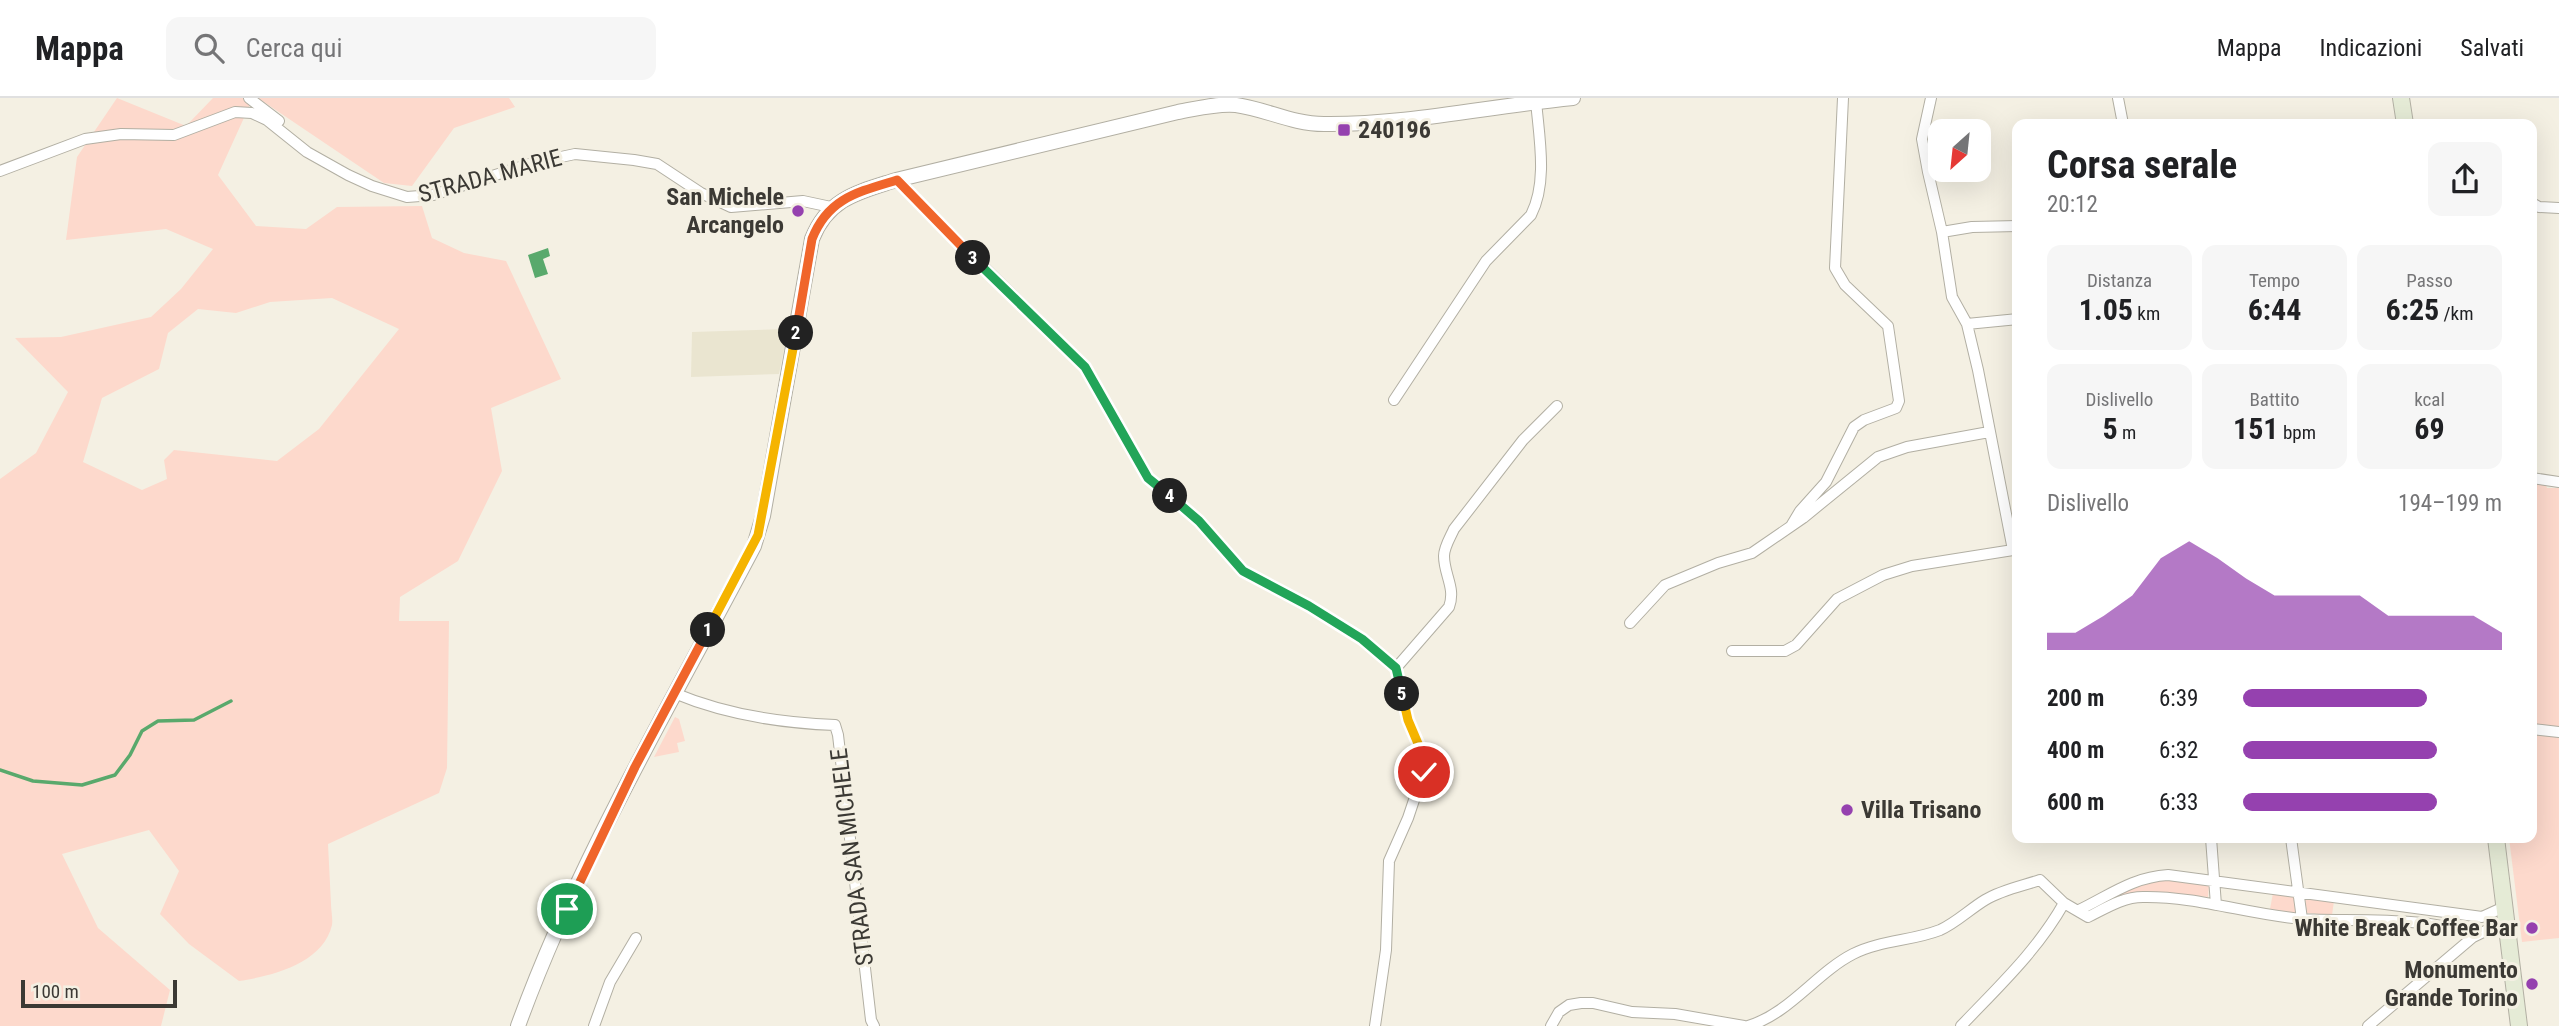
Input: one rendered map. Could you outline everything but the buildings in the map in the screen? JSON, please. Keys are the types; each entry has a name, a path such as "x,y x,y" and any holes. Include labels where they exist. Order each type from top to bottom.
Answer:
{"main road":[{"path":"2402,98 2404,119"},
{"path":"2497,843 2519,1026"}],"street":[{"path":"248,98 294,135 299,144"},
{"path":"518,1026 592,853 758,535 812,239 817,225 831,207 864,191 897,180 1178,112 1215,106 1237,105 1295,121 1323,124 1402,120 1573,98"},
{"path":"1791,526 1800,511 1826,482 1854,427 1864,420 1896,408 1899,401 1888,326 1845,285 1835,268 1843,98"},
{"path":"1931,98 1922,139 1942,232 1952,297 1967,324 2012,536"},
{"path":"2118,98 2122,119"},
{"path":"1394,400 1471,281 1486,261 1531,215 1535,207 1539,189 1540,155 1536,102"},
{"name":"STRADA MARIE","path":"0,171 85,139 121,134 174,135 235,112 252,113 267,120 307,152 348,175 407,197 433,195 533,163 575,154 657,164 701,192 731,207 803,201 831,207"},
{"path":"897,180 984,270 1085,367 1148,478 1199,521 1243,571 1309,606 1362,639 1396,668 1408,720 1426,764 1408,818 1389,861 1386,950 1375,1026"},
{"path":"2537,206 2559,208"},
{"path":"1942,232 1972,227 2012,226"},
{"path":"1967,324 2012,320"},
{"path":"1396,668 1449,607 1452,588 1444,557 1454,529 1523,440 1557,406"},
{"path":"1630,623 1665,585 1718,563 1752,553 1791,526 1878,457 1907,447 1989,432"},
{"path":"2537,479 2559,482"},
{"path":"1732,651 1784,651 1796,645 1837,599 1883,575 1912,566 2012,550"},
{"name":"STRADA SAN MICHELE","path":"674,693 694,702 764,718 835,725 871,1020 874,1026"},
{"path":"2537,730 2559,732"},
{"path":"2211,843 2216,905"},
{"path":"2292,843 2302,919"},
{"path":"2080,910 2129,883 2147,876 2168,875 2482,917 2505,914"},
{"path":"1551,1026 1559,1012 1569,1005 1581,1003 1746,1026 1756,1024 1854,953 1879,943 1944,928 1987,899 2040,880 2064,903 2088,917 2119,901 2143,897 2302,919 2382,920 2458,930 2473,937"},
{"path":"1961,1026 2034,950 2064,903"},
{"path":"2382,920 2383,903"},
{"path":"2368,1026 2473,937 2505,914"},
{"path":"2473,937 2482,917"},
{"path":"594,1026 610,982 636,938"}],"shaded area":[{"path":"117,98 186,126 213,98 253,98 218,175 256,226 306,229 337,207 422,206 432,238 464,253 506,261 561,379 491,408 502,471 458,561 400,597 399,621 449,621 447,768 439,793 328,844 332,925 318,950 294,966 266,976 239,981 189,944 160,914 179,871 149,830 62,854 98,928 170,990 161,1026 0,1026 0,479 36,453 68,392 15,338 61,337 151,317 181,289 213,249 166,229 66,240 77,157","holes":["332,298 399,329 319,429 277,461 174,450 164,460 167,479 142,490 83,462 102,398 159,369 168,333 198,309 236,313 270,302"]},
{"path":"258,98 509,98 515,107 454,128 412,186 384,183"},
{"path":"548,248 550,256 543,259 548,274 535,278 528,255"},
{"path":"788,329 779,374 691,377 692,332"},
{"path":"2545,483 2547,488 2559,488 2559,938 2522,942 2510,843 2537,843 2537,484"},
{"path":"675,717 679,719 685,741 677,743 679,752 654,757"},
{"path":"2159,878 2209,885 2208,897 2143,891 2114,899 2132,887"},
{"path":"2273,893 2294,896 2296,913 2270,909"},
{"path":"2305,898 2334,901 2332,915 2307,913"}],"waterway":[{"path":"0,770 33,781 82,785 115,775 130,755 142,731 158,721 194,720 231,701"}],"place":[{"name":"240196","path":"1344,130"},
{"name":"San Michele Arcangelo","path":"798,211"},
{"name":"Villa Trisano","path":"1847,810"},
{"name":"White Break Coffee Bar","path":"2532,928"},
{"name":"Monumento Grande Torino","path":"2532,984"}],"route":[{"path":"567,909 635,767 754,546 763,516 812,239 817,225 831,207 840,201 897,180 984,270 1085,367 1148,478 1199,521 1243,571 1309,606 1362,639 1396,668 1408,720 1425,760 1424,772"}]}
